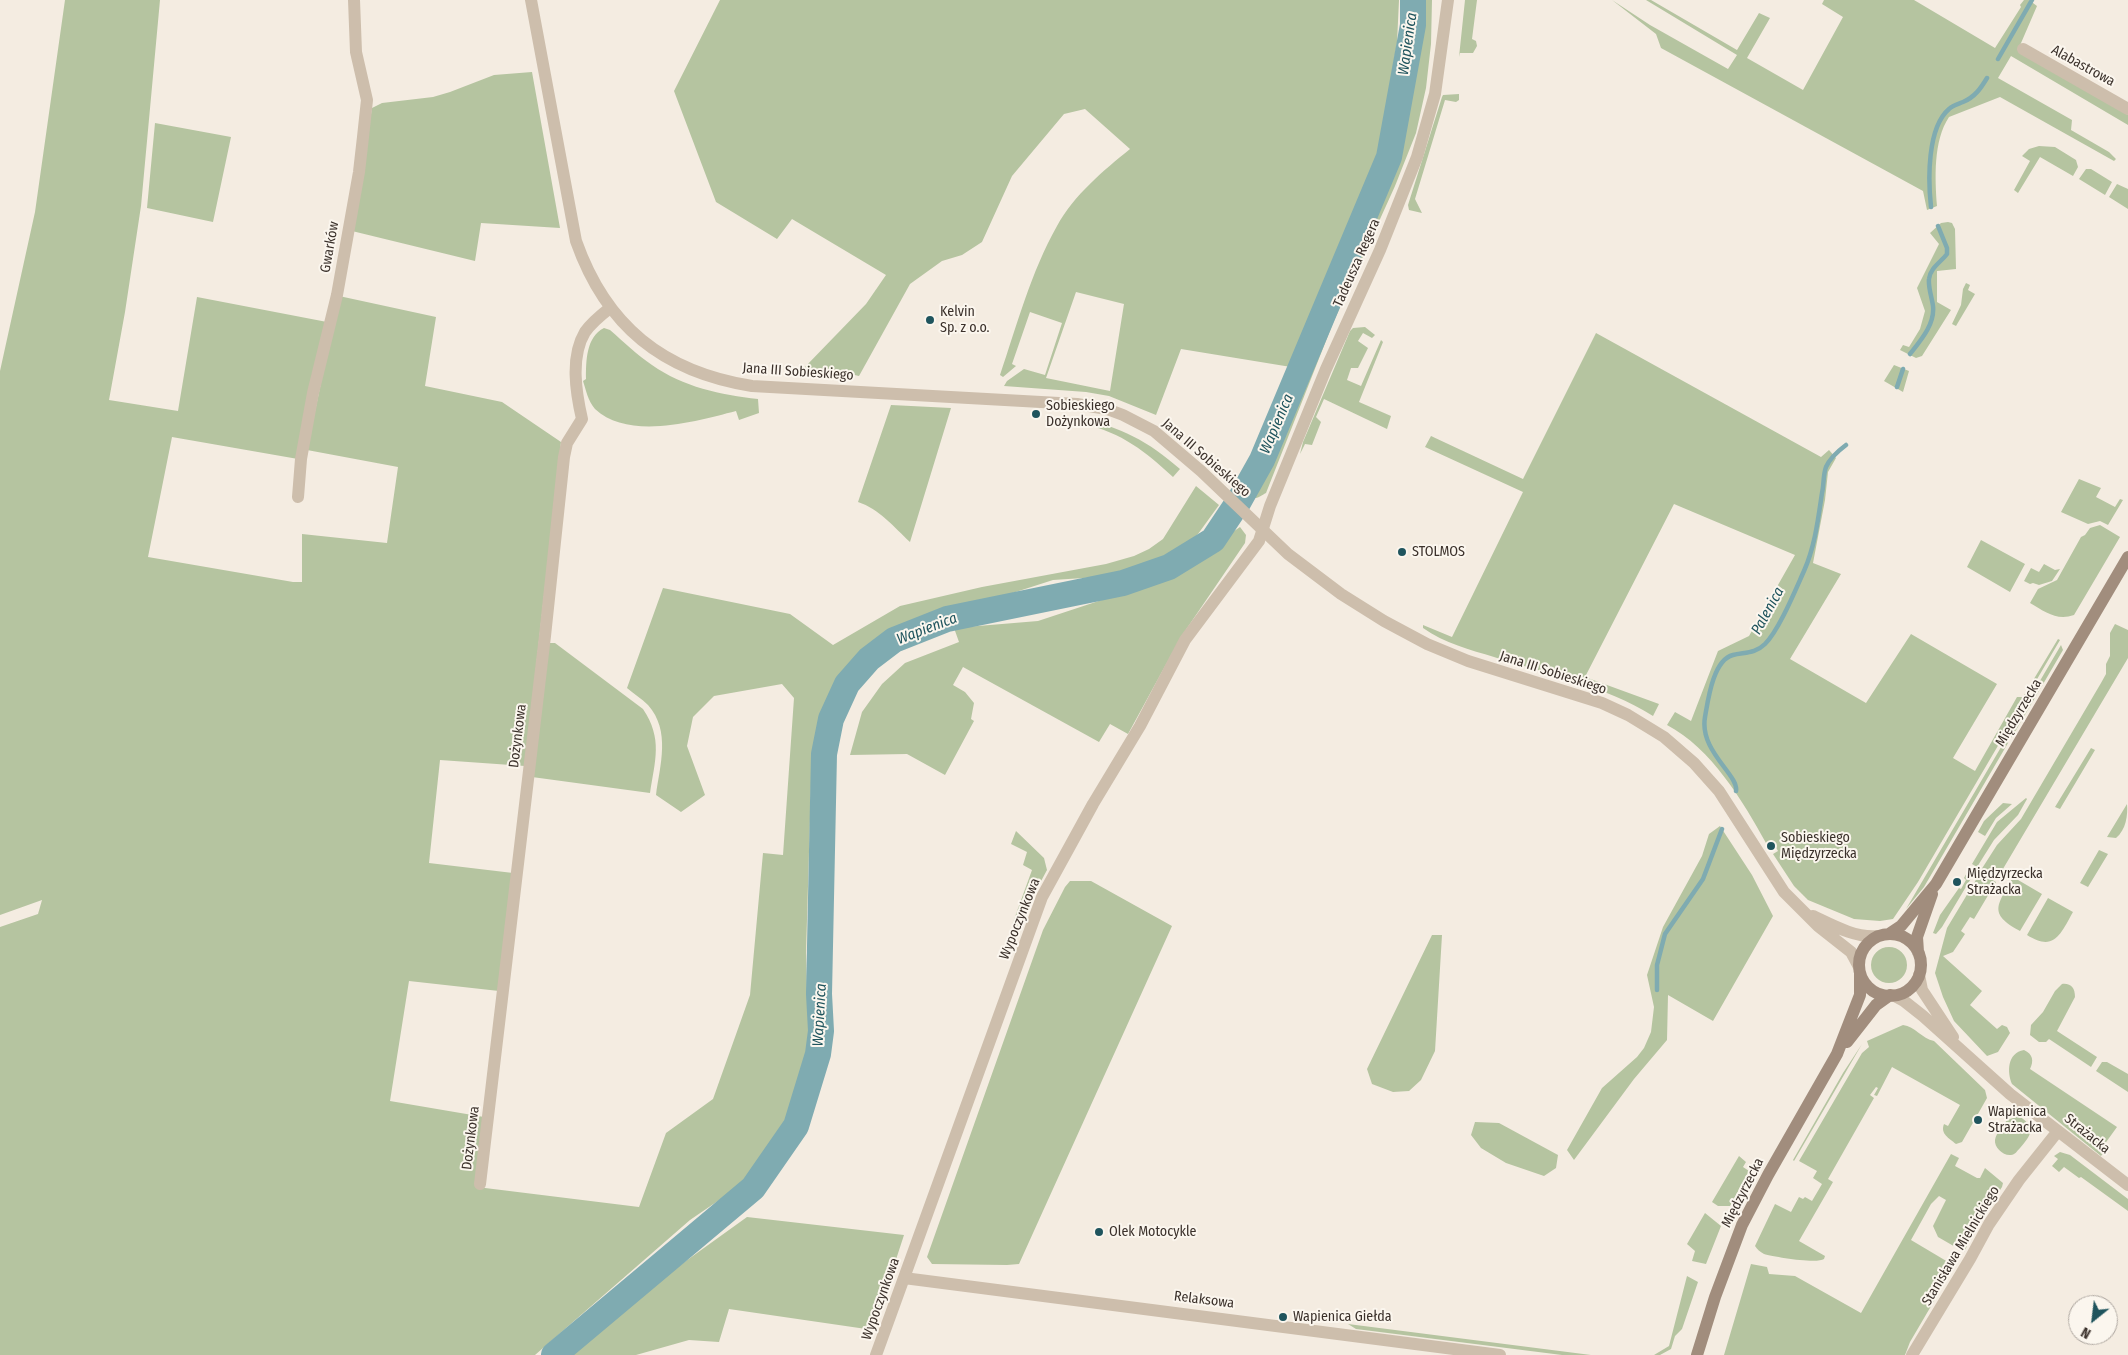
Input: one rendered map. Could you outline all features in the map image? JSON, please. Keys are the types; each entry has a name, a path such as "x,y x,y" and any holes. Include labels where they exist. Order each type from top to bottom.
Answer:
{"main road":[{"name":"Międzyrzecka","path":"1883,935 1901,926 1936,884 2128,558"},
{"name":"Międzyrzecka","path":"1918,952 1919,930 1936,884"},
{"path":"1883,935 1905,938 1918,952 1920,961 1919,975 1909,989 1892,995 1880,994 1864,983 1859,970 1862,949 1868,942 1883,935"},
{"name":"Międzyrzecka","path":"1697,1355 1714,1296 1742,1225 1768,1175 1837,1054 1860,995 1859,970"},
{"name":"Międzyrzecka","path":"1837,1054 1876,1005 1892,995"}],"street":[{"name":"Gwarków","path":"298,497 301,459 313,393 337,295 364,137 367,100 356,52 354,0"},
{"name":"Jana III Sobieskiego","path":"531,0 576,241 590,276 610,308 632,332 661,355 688,369 734,383 752,386 1058,402 1107,410 1139,422 1169,442 1245,511 1288,554 1342,594 1384,621 1427,644 1486,667 1602,703 1628,714 1653,729 1677,747 1710,780 1729,805 1774,878 1804,912 1851,952 1859,970"},
{"name":"Tadeusza Regera","path":"1263,529 1326,369 1384,241 1417,157 1438,81 1448,0"},
{"name":"Alabastrowa","path":"2023,50 2128,109"},
{"name":"Dożynkowa","path":"480,1184 545,636 564,457 567,443 582,419 576,385 580,342 597,319 610,308"},
{"name":"Wypoczynkowa","path":"876,1355 1042,897 1093,804 1140,726 1185,640 1252,553 1263,529"},
{"name":"Jana III Sobieskiego","path":"1804,912 1848,931 1868,937 1883,935"},
{"name":"Strażacka","path":"1919,975 1922,990 1960,1047"},
{"name":"Strażacka","path":"1892,995 1908,1003 1960,1047 2010,1094 2128,1185"},
{"name":"Stanisława Mielnickiego","path":"1912,1355 1989,1224 2019,1180 2058,1131"},
{"name":"Relaksowa","path":"904,1278 1500,1355"}],"green space":[{"path":"65,0 160,0 141,206 109,400 178,411 197,297 327,322 298,459 172,437 148,557 302,582 302,534 387,543 398,467 307,450 339,296 436,317 425,386 502,402 561,442 525,766 440,760 429,863 513,873 499,991 409,981 390,1101 484,1117 477,1187 639,1207 666,1133 713,1099 750,995 763,853 783,855 794,698 782,684 714,696 693,717 687,746 705,795 681,812 656,795 662,748 660,726 648,705 627,688 663,588 790,614 833,645 900,606 982,587 1106,564 1134,556 1149,549 1163,539 1196,486 1219,505 1198,534 1166,562 1099,577 1053,580 944,612 867,647 849,664 821,714 812,751 806,953 807,994 814,1044 792,1122 747,1181 690,1220 535,1355 0,1355 0,927 38,914 42,900 0,915 0,371 35,212"},
{"path":"720,0 1399,0 1397,43 1379,149 1291,367 1181,349 1156,415 1109,396 1086,392 1004,386 1007,381 1024,369 1045,375 1062,323 1030,312 1012,364 1016,366 1003,377 1000,375 1032,280 1057,226 1080,194 1130,149 1085,109 1064,114 1012,176 982,242 962,255 942,261 910,284 859,376 833,370 804,368 866,304 886,275 792,219 777,239 716,202 674,91","holes":["1076,292 1124,304 1110,391 1046,378"]},
{"path":"1419,0 1432,0 1431,44 1426,88 1416,133 1395,186 1333,323 1266,493 1258,498 1254,498 1250,496 1266,471 1396,160 1407,121 1417,61"},
{"path":"1465,0 1477,0 1472,39 1476,41 1477,46 1473,53 1460,53 1459,57"},
{"path":"1612,0 1650,25 1728,69 1737,55 1646,0 1651,0 1737,50 1759,13 1770,18 1747,58 1803,90 1843,17 1822,4 1824,0 1914,0 1995,48 2021,7 2020,5 2024,0 2029,0 2037,6 2018,50 2128,115 2128,125 2011,56 1998,78 2072,120 2071,130 2109,152 2116,159 2114,161 2000,97 1949,117 1940,137 1936,160 1937,206 1927,210 1923,191 1661,48 1656,34"},
{"path":"532,72 560,228 481,223 475,261 352,231 372,108 382,103 433,97 494,75"},
{"path":"1459,94 1459,100 1456,102 1445,100 1415,199 1422,213 1409,210 1408,205 1442,97 1443,95"},
{"path":"155,123 231,137 213,222 147,208"},
{"path":"2039,146 2055,147 2076,160 2078,167 2073,176 2040,157 2018,193 2014,190 2030,161 2022,156 2029,149"},
{"path":"2086,169 2091,169 2112,182 2105,195 2079,179"},
{"path":"2117,184 2128,189 2128,209 2109,197"},
{"path":"1941,223 1952,223 1955,229 1956,269 1937,271 1937,302 1951,310 1922,356 1916,358 1900,350 1903,345 1909,347 1920,329 1925,311 1917,288 1939,244 1930,233"},
{"path":"1966,283 1970,285 1968,290 1975,294 1956,326 1952,324 1961,305 1963,289"},
{"path":"1365,327 1375,335 1372,338 1363,333 1358,341 1368,348 1358,368 1351,368 1347,380 1361,386 1381,340 1383,342 1359,402 1391,416 1387,429 1324,399 1316,417 1321,422 1312,445 1305,444 1300,454 1303,442 1350,331 1353,328"},
{"path":"604,328 610,330 646,361 676,379 703,389 758,399 759,413 739,420 736,411 664,426 626,424 609,419 595,409 583,381 586,379 590,343 598,332"},
{"path":"1596,333 1821,457 1829,450 1836,458 1828,472 1825,500 1813,563 1841,574 1790,659 1866,703 1911,634 1997,684 1953,758 1975,771 2017,697 2023,697 2058,639 2060,640 1918,882 1893,919 1880,921 1854,919 1808,900 1794,886 1773,854 1778,851 1772,840 1766,843 1736,793 1712,761 1683,735 1667,725 1675,712 1691,721 1718,651 1749,636 1795,555 1674,504 1585,677 1659,704 1653,716 1596,689 1458,646 1423,628 1423,625 1452,637 1523,492 1425,447 1431,436 1523,479"},
{"path":"1894,365 1909,371 1903,392 1884,381"},
{"path":"891,405 951,408 910,542 873,509 858,502"},
{"path":"1069,418 1069,421 1079,421 1079,418 1094,422 1133,436 1157,450 1180,469 1173,477 1143,451 1110,432 1079,423 1045,422 1045,420"},
{"path":"2079,479 2101,488 2096,497 2115,507 2120,499 2123,500 2108,525 2100,521 2088,524 2061,512"},
{"path":"2100,525 2120,537 2074,615 2068,617 2057,616 2030,603 2038,589 2057,580 2081,537 2090,528"},
{"path":"1240,527 1246,535 1245,543 1181,637 1128,734 1110,724 1099,742 963,667 953,685 965,692 974,703 971,719 974,721 945,775 907,754 850,755 862,712 882,684 905,663 959,642 954,628 1038,621 1135,589 1179,569"},
{"path":"1981,540 2025,564 2010,592 1967,567"},
{"path":"2044,564 2055,570 2060,569 2052,581 2039,585 2024,581 2031,568 2039,572"},
{"path":"2115,624 2128,630 2128,658 1997,879 1981,870 1997,845 2021,819 2106,674 2106,664 2110,656 2110,633"},
{"path":"549,643 555,643 643,709 653,730 656,750 650,793 532,777"},
{"path":"2061,645 2063,650 2012,737 2009,738 2008,743 1924,887 1906,909"},
{"path":"2091,748 2095,750 2060,809 2055,807"},
{"path":"2026,798 2018,815 1994,840 1977,867 1972,864 1997,822"},
{"path":"2003,803 2012,804 1996,818 1985,836 1978,832 1984,821"},
{"path":"2127,804 2127,817 2122,831 2116,838 2107,837"},
{"path":"1720,826 1752,875 1773,916 1713,1021 1668,995 1667,1040 1634,1079 1574,1160 1567,1150 1602,1088 1637,1057 1644,1048 1651,1032 1654,1007 1647,975 1663,927 1702,856 1709,834"},
{"path":"1016,831 1044,858 1047,870 1017,926 1012,925 1032,870 1023,865 1027,852 1011,844"},
{"path":"2099,850 2108,854 2088,887 2080,883"},
{"path":"1970,867 1976,870 1942,927 1936,934 1933,933 1940,915 1959,888 1961,889"},
{"path":"1980,873 1996,882 1974,919 1970,917 1961,931 1965,934 1953,952 1943,956 1982,991 1970,1005 1997,1029 2002,1025 2007,1027 2010,1033 1998,1052 1987,1056 1954,1021 1935,973 1947,928"},
{"path":"2013,877 2042,894 2020,931 2003,919 1998,908"},
{"path":"1070,881 1091,881 1172,926 1019,1264 932,1264 927,1257 1043,930"},
{"path":"2048,898 2073,912 2060,934 2050,941 2044,942 2027,935"},
{"path":"1432,935 1442,935 1435,1051 1421,1080 1409,1091 1393,1092 1372,1084 1367,1069"},
{"path":"1889,947 1896,948 1902,952 1906,958 1906,972 1902,978 1896,982 1889,983 1882,982 1876,978 1872,972 1871,965 1872,958 1876,952 1882,948"},
{"path":"2062,984 2068,984 2072,987 2075,997 2057,1031 2097,1057 2091,1067 2049,1039 2046,1042 2039,1042 2030,1035 2031,1025 2043,1012 2055,991"},
{"path":"1903,1025 1934,1041 1985,1090 1987,1098 1962,1142 1956,1144 1946,1136 1943,1130 1944,1124 1948,1126 1960,1105 1892,1067 1877,1096 1874,1095 1878,1088 1876,1087 1870,1095 1874,1098 1828,1179 1833,1182 1799,1241 1825,1256 1824,1259 1813,1261 1764,1254 1755,1246 1775,1204 1791,1212 1799,1197 1803,1199 1805,1197 1812,1201 1822,1184 1813,1178 1817,1171 1799,1161 1862,1053 1869,1047 1867,1041"},
{"path":"1862,1044 1794,1161 1843,1073"},
{"path":"2024,1050 2032,1058 2030,1069 2117,1127 2104,1145 2107,1148 2101,1156 2012,1084 2009,1074 2011,1059 2018,1052"},
{"path":"2102,1062 2107,1062 2128,1074 2128,1092 2096,1071"},
{"path":"2019,1116 2028,1124 2030,1132 2015,1154 2008,1155 1996,1145 1996,1137 2007,1120"},
{"path":"1475,1122 1499,1123 1558,1155 1556,1168 1544,1176 1506,1163 1481,1148 1471,1135"},
{"path":"2060,1152 2070,1155 2128,1199 2128,1211 2081,1177 2079,1178 2064,1167 2059,1172 2052,1166 2058,1159 2054,1156"},
{"path":"1951,1154 1959,1158 1955,1166 1977,1178 1980,1178 1985,1168 2003,1183 1979,1222 1964,1252 1938,1237 1933,1226 1946,1200 1939,1196 1931,1204 1911,1240 1948,1262 1951,1272 1910,1342 1905,1355 1724,1355 1751,1264 1767,1267 1769,1274 1795,1276 1861,1313"},
{"path":"1739,1156 1746,1162 1743,1167 1749,1171 1730,1206 1718,1206 1712,1202"},
{"path":"1705,1213 1721,1226 1706,1264 1692,1261 1695,1251 1687,1244"},
{"path":"747,1217 904,1235 873,1330 729,1309 719,1342 689,1340 636,1355 566,1355 615,1312"},
{"path":"1687,1276 1698,1282 1682,1329 1675,1336 1671,1349 1660,1355 1654,1355 1669,1346"},
{"path":"1348,1324 1591,1355 1562,1355 1356,1329"}],"waterway":[{"name":"Wapienica","path":"554,1355 753,1188 796,1126 818,1054 821,1031 819,994 824,754 831,719 847,684 869,659 894,640 947,619 1123,583 1169,567 1213,540 1239,501 1262,460 1389,157 1413,25 1413,0"},
{"name":"Palenica","path":"1998,59 2032,0"},
{"name":"Palenica","path":"1931,207 1929,183 1931,155 1936,129 1949,109 1974,95 1987,78"},
{"name":"Palenica","path":"1910,354 1930,325 1933,306 1929,279 1934,268 1947,254 1947,248 1938,226"},
{"name":"Palenica","path":"1897,387 1903,369"},
{"name":"Palenica","path":"1736,791 1732,777 1713,751 1705,729 1708,701 1716,672 1726,658 1753,651 1765,644 1781,620 1811,552 1826,467 1834,455 1846,445"},
{"name":"Palenica","path":"1657,990 1657,965 1665,934 1703,879 1722,829"}],"place":[{"name":"Kelvin Sp. z o.o.","path":"930,320"},
{"name":"Sobieskiego Dożynkowa","path":"1036,414"},
{"name":"STOLMOS","path":"1402,552"},
{"name":"Sobieskiego Międzyrzecka","path":"1771,846"},
{"name":"Międzyrzecka Strażacka","path":"1957,882"},
{"name":"Wapienica Strażacka","path":"1978,1120"},
{"name":"Olek Motocykle","path":"1099,1232"},
{"name":"Wapienica Giełda","path":"1283,1317"}]}
